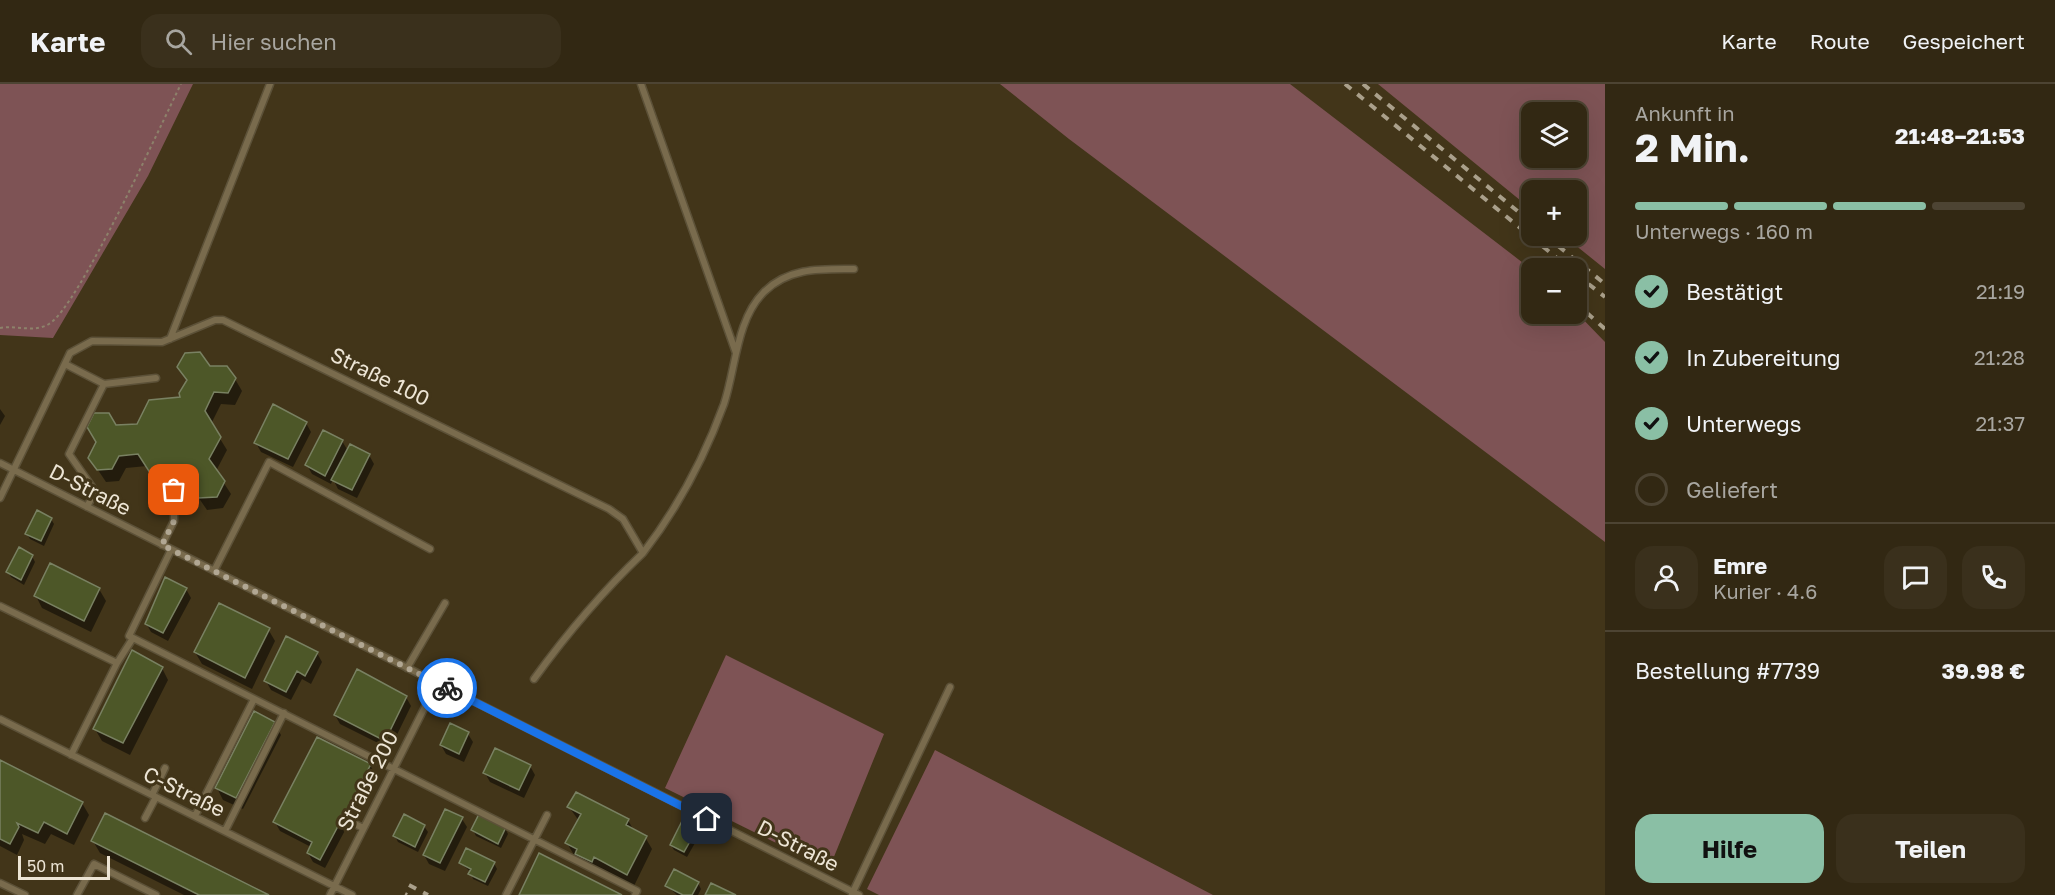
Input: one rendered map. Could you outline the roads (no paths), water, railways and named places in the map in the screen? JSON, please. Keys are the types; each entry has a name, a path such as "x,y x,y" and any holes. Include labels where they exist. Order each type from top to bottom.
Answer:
{"lane":[{"path":"170,339 270,84"},
{"path":"641,84 736,354"},
{"path":"534,679 573,624 607,586 643,553 664,526 697,465 724,403 748,316 763,293 777,282 806,269 854,269"},
{"name":"Straße 100","path":"0,498 70,352 92,341 162,342 215,320 234,323 609,509 623,519 643,553"},
{"path":"65,364 104,384 156,378"},
{"path":"87,507 95,491 69,453 104,384"},
{"path":"214,571 269,462 430,549"},
{"name":"D-Straße","path":"0,463 855,894"},
{"path":"162,545 174,521 174,490"},
{"path":"171,550 129,636 638,891 635,895"},
{"path":"407,668 445,603"},
{"path":"0,606 117,663"},
{"path":"71,754 117,663 133,638"},
{"name":"Straße 200","path":"330,895 437,683"},
{"path":"855,894 950,687"},
{"path":"195,816 254,699"},
{"path":"225,831 284,713"},
{"name":"C-Straße","path":"0,719 352,895"},
{"path":"146,818 165,768"},
{"path":"506,895 547,815"},
{"path":"343,818 363,828"},
{"path":"77,895 94,864 156,895"},
{"path":"0,883 25,895"}],"railway":[{"path":"1345,84 1557,258"},
{"path":"1363,84 1521,214"},
{"path":"1558,246 1605,284"},
{"path":"1587,283 1605,297"},
{"path":"1587,313 1605,329"},
{"path":"409,885 428,895"}]}
